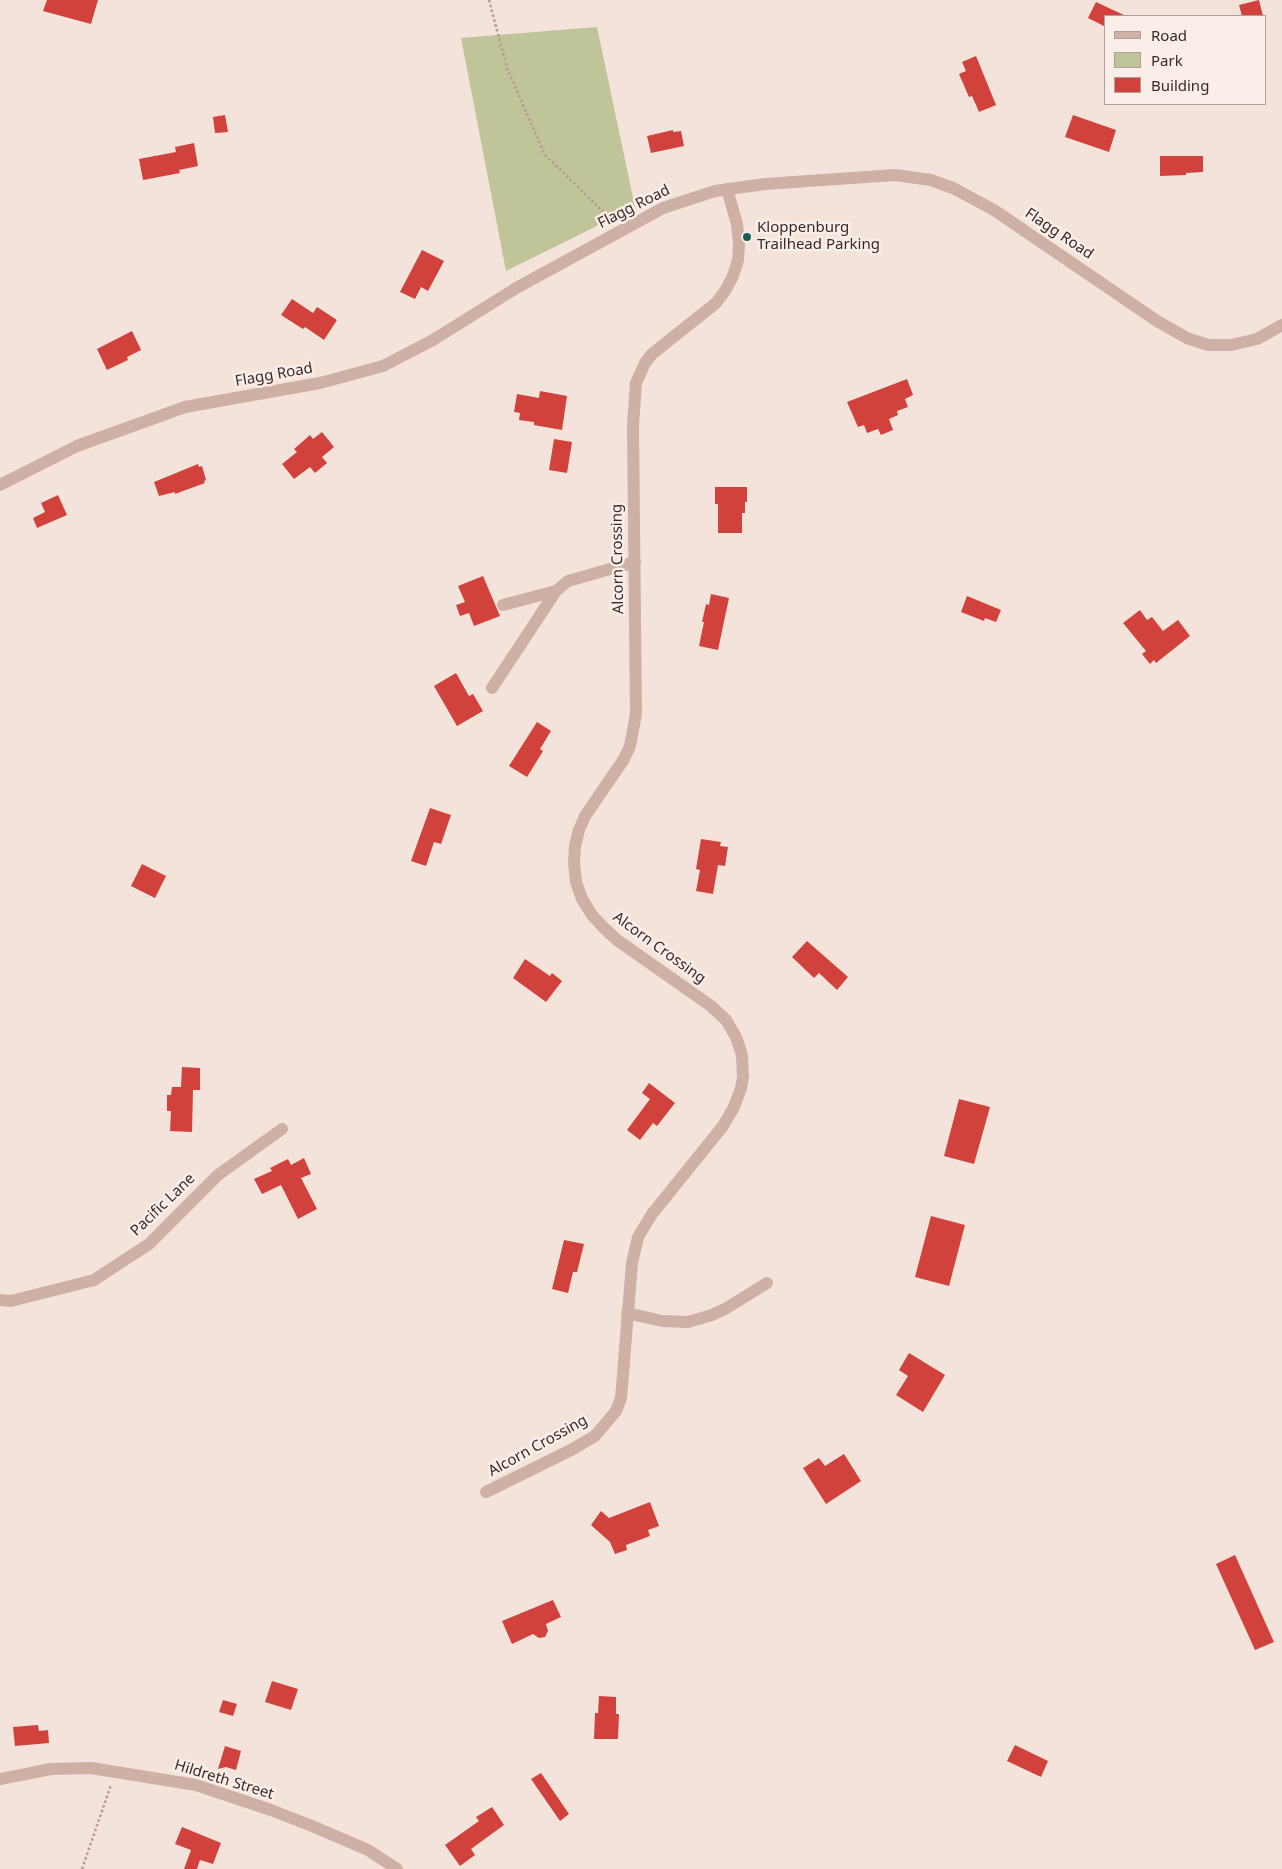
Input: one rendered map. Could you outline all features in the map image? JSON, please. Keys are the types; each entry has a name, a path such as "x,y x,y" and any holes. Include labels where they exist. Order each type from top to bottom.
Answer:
{"street":[{"name":"Flagg Road","path":"0,485 77,446 177,410 320,383 383,366 433,340 518,287 663,208 701,194 765,184 875,175 911,176 931,180 953,188 994,210 1157,321 1187,338 1208,345 1231,345 1258,338 1282,325"},
{"name":"Alcorn Crossing","path":"486,1492 595,1436 616,1411 621,1398 634,1250 644,1224 723,1126 738,1098 743,1077 740,1045 726,1020 711,1006 617,940 604,928 587,907 576,882 574,854 579,830 586,816 624,759 634,730 636,714 633,425 636,383 645,363 652,354 716,303 733,276 738,260 739,243 727,189"},
{"path":"503,605 556,590 568,582 635,562"},
{"path":"492,688 556,590"},
{"name":"Pacific Lane","path":"0,1300 11,1301 94,1280 149,1244 218,1175 282,1129"},
{"path":"627,1313 662,1321 688,1322 712,1315 767,1283"},
{"name":"Hildreth Street","path":"0,1779 51,1769 91,1768 196,1785 271,1810 368,1850 397,1869"}],"path":[{"path":"489,0 507,68 545,155 622,230"},
{"path":"82,1869 116,1771"}],"green space":[{"path":"597,27 635,207 506,271 461,38"}],"building":[{"path":"47,0 98,0 91,24 43,11"},
{"path":"1259,0 1263,15 1242,15 1239,5"},
{"path":"1096,2 1124,15 1104,15 1104,26 1088,18"},
{"path":"976,56 996,105 979,112 972,96 969,97 959,74 966,71 962,62"},
{"path":"225,115 228,132 215,133 213,117"},
{"path":"1073,115 1116,130 1109,152 1065,137"},
{"path":"673,130 673,132 681,131 684,146 651,153 647,136"},
{"path":"194,143 198,166 179,170 180,173 143,180 139,159 176,152 175,147"},
{"path":"1160,156 1203,156 1203,172 1160,176"},
{"path":"422,250 444,261 428,291 421,287 415,299 400,292"},
{"path":"292,299 313,313 317,307 337,320 324,340 305,327 303,329 281,315"},
{"path":"132,331 141,350 127,357 128,360 107,370 97,349"},
{"path":"907,379 913,395 905,399 908,407 897,411 898,415 889,419 893,430 881,435 878,429 867,433 864,425 858,427 847,402"},
{"path":"540,391 567,396 562,430 519,420 520,413 514,412 517,394 539,398"},
{"path":"322,432 334,447 322,457 327,463 315,473 310,467 294,479 282,464 297,452 294,449 310,435 313,439"},
{"path":"554,439 572,442 567,473 549,470"},
{"path":"198,464 199,467 202,466 206,480 204,481 205,483 175,494 175,492 159,496 154,482"},
{"path":"715,487 747,487 745,513 742,513 742,533 718,533 718,504 715,504"},
{"path":"58,495 67,515 37,528 33,518 45,512 41,503"},
{"path":"483,576 500,616 474,626 469,613 460,616 456,605 465,602 458,586"},
{"path":"711,594 729,598 718,650 699,646 706,604 709,605"},
{"path":"967,596 1001,610 996,622 985,618 984,621 961,612"},
{"path":"1140,610 1147,620 1152,617 1163,631 1178,620 1190,636 1156,663 1154,660 1150,664 1142,654 1146,651 1123,623"},
{"path":"456,673 469,696 473,694 483,711 457,726 434,686"},
{"path":"537,722 551,731 540,749 543,751 527,777 509,766"},
{"path":"430,808 451,815 441,844 434,842 426,866 411,861"},
{"path":"701,839 721,842 720,846 728,847 725,866 718,865 713,894 696,891 700,870 696,869"},
{"path":"142,864 166,876 155,898 131,886"},
{"path":"807,941 848,977 837,990 819,973 814,978 792,957"},
{"path":"525,959 550,976 552,973 562,981 546,1002 513,978"},
{"path":"182,1067 200,1068 200,1090 193,1090 192,1132 170,1131 171,1111 167,1111 167,1095 171,1095 172,1087 181,1087"},
{"path":"649,1083 675,1103 657,1126 653,1123 640,1140 627,1130 650,1099 642,1093"},
{"path":"959,1099 990,1107 974,1164 944,1156"},
{"path":"304,1158 311,1174 301,1178 317,1209 298,1219 281,1185 262,1194 254,1179 272,1171 270,1168 288,1159 291,1165"},
{"path":"931,1216 965,1225 949,1286 915,1277"},
{"path":"564,1240 584,1244 577,1272 573,1272 568,1293 552,1289"},
{"path":"909,1353 945,1375 923,1412 896,1395 908,1376 899,1370"},
{"path":"844,1454 861,1481 826,1504 803,1468 819,1458 825,1466"},
{"path":"650,1502 659,1526 648,1530 650,1536 626,1545 627,1550 615,1554 610,1542 591,1525 601,1511 609,1518"},
{"path":"1235,1555 1274,1642 1255,1650 1216,1564"},
{"path":"553,1600 561,1617 546,1624 548,1631 545,1637 539,1638 533,1634 512,1644 502,1621"},
{"path":"272,1681 298,1689 291,1710 265,1702"},
{"path":"599,1696 616,1697 616,1714 619,1714 618,1739 594,1739 595,1713 598,1713"},
{"path":"223,1700 237,1704 233,1716 219,1712"},
{"path":"38,1725 39,1731 48,1730 49,1743 15,1746 13,1727"},
{"path":"1015,1745 1048,1761 1041,1777 1007,1761"},
{"path":"225,1746 241,1751 236,1770 226,1767 218,1769"},
{"path":"541,1773 569,1814 560,1821 531,1779"},
{"path":"492,1807 504,1825 471,1849 475,1855 460,1866 445,1845 479,1821 476,1817"},
{"path":"182,1827 221,1843 213,1864 200,1860 197,1869 184,1869 191,1850 175,1844"}],"place":[{"name":"Kloppenburg Trailhead Parking","path":"747,237"}]}
